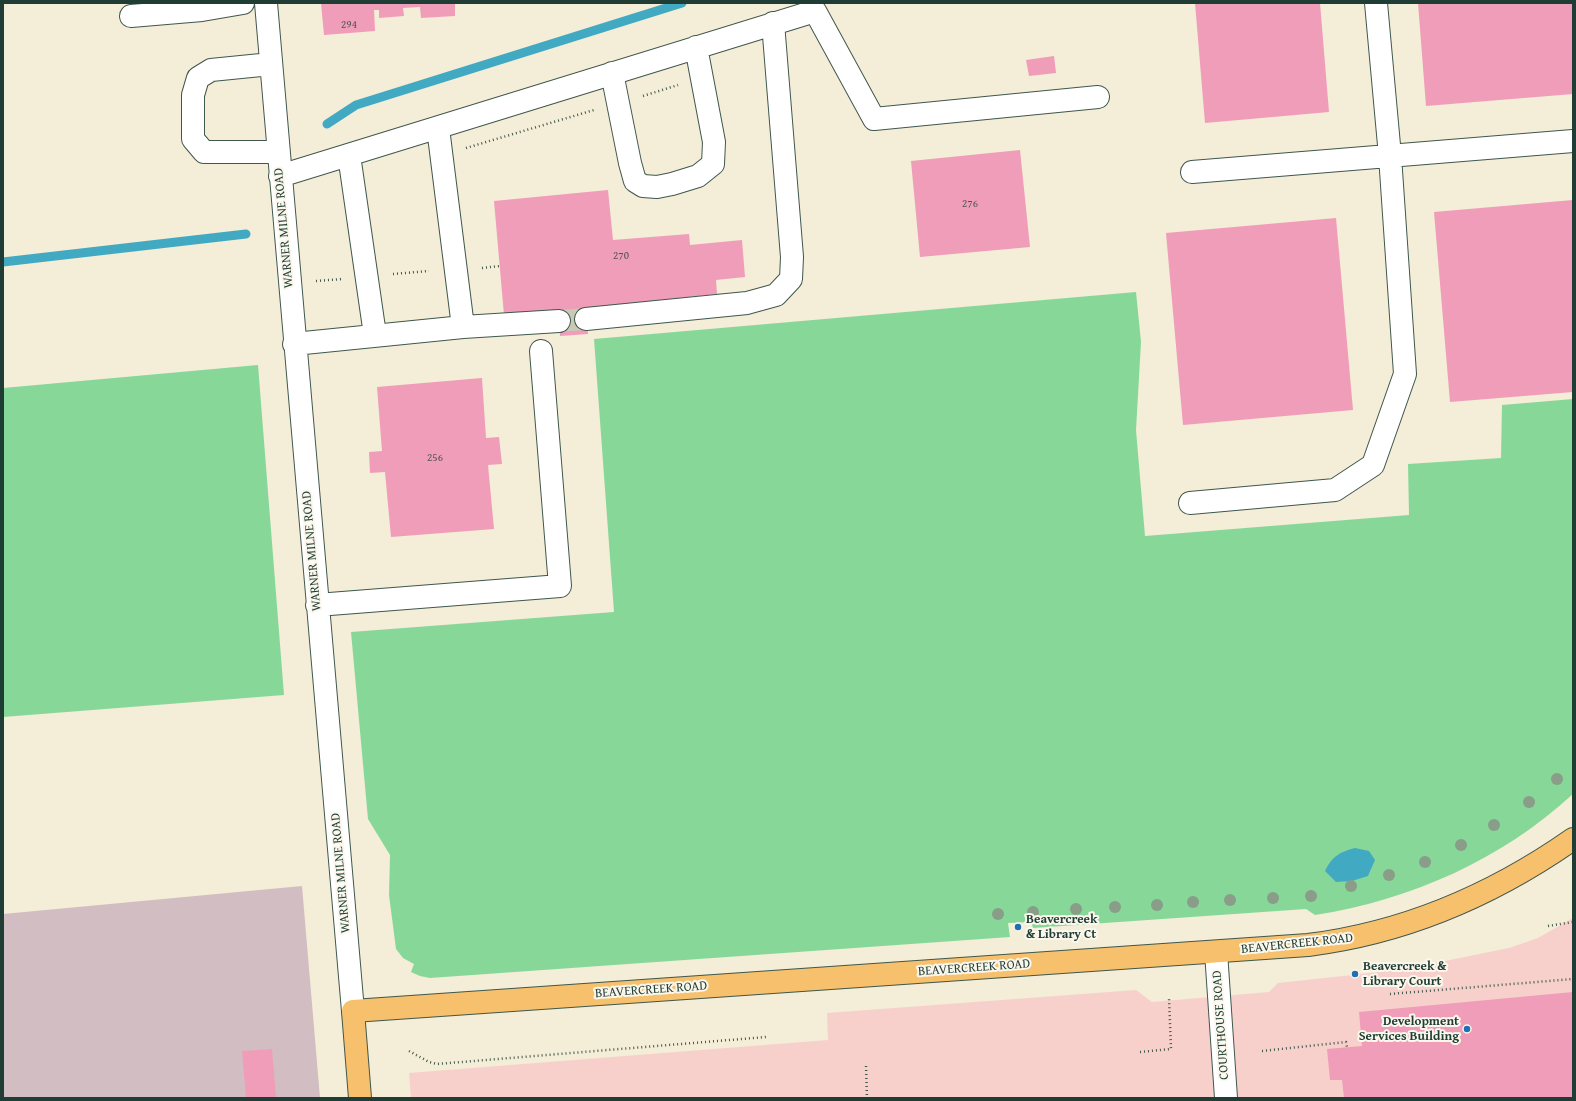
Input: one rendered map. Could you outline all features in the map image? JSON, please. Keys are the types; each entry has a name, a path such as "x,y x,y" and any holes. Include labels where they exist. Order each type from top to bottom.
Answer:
{"main road":[{"name":"BEAVERCREEK ROAD","path":"353,1011 1216,952 1339,942 1371,935 1452,907 1501,884 1543,860 1573,839"},
{"name":"WARNER MILNE ROAD","path":"353,1011 360,1098"}],"street":[{"path":"131,16 202,10 243,3"},
{"name":"WARNER MILNE ROAD","path":"266,3 294,344 353,1011"},
{"path":"1190,503 1335,490 1373,465 1405,374 1390,156 1376,3"},
{"path":"280,176 349,156 815,11 874,119 1098,97"},
{"path":"586,319 747,303 776,295 791,279 792,257 773,23"},
{"path":"612,73 635,181 643,186 657,187 688,180 698,176 713,164 714,142 696,47"},
{"path":"271,64 211,70 198,78 193,95 193,139 204,152 278,152"},
{"path":"438,128 463,327"},
{"path":"1192,172 1573,141"},
{"path":"349,156 375,335"},
{"path":"294,344 463,327 559,321"},
{"path":"318,605 560,586 541,350"},
{"name":"COURTHOUSE ROAD","path":"1216,952 1226,1098"}],"path":[{"path":"441,156 702,78"},
{"path":"316,281 500,266"},
{"path":"1548,926 1573,922"},
{"path":"1390,994 1573,979"},
{"path":"1140,1052 1171,1049 1169,998"},
{"path":"410,1051 429,1062 437,1064 766,1037"},
{"path":"1262,1051 1346,1042 1347,1047"},
{"path":"866,1066 867,1098"}],"shaded area":[{"path":"302,886 320,1098 3,1098 3,914"},
{"path":"1573,918 1573,1098 411,1098 409,1073 828,1040 827,1013 1136,990 1152,1002 1269,992 1278,983 1380,972 1509,948 1538,938"}],"green space":[{"path":"1136,292 1141,342 1136,430 1145,536 1409,515 1408,464 1501,458 1502,405 1573,399 1573,794 1545,818 1516,839 1453,874 1420,888 1386,899 1315,915 1306,909 1033,928 1031,922 1008,923 1010,937 430,978 411,972 414,964 403,958 396,949 389,895 390,855 368,819 351,632 614,612 594,339"},
{"path":"258,365 284,695 3,717 3,388"}],"water":[{"path":"1355,848 1369,851 1375,860 1368,876 1352,881 1336,882 1325,871 1337,855"}],"building":[{"path":"321,3 455,3 455,16 421,18 420,7 403,8 404,16 379,18 379,10 374,10 375,31 324,35"},
{"path":"1195,3 1320,3 1329,112 1205,123"},
{"path":"1418,3 1573,3 1573,94 1426,106"},
{"path":"1054,56 1056,73 1029,76 1026,60"},
{"path":"1020,150 1030,247 920,257 911,161"},
{"path":"608,190 613,240 689,234 690,245 742,240 745,277 716,280 717,294 585,308 588,334 560,336 559,321 504,315 494,201"},
{"path":"1573,200 1573,392 1450,402 1434,212"},
{"path":"1336,218 1353,410 1183,425 1166,233"},
{"path":"482,378 486,438 499,437 502,464 488,465 494,529 391,537 385,472 370,473 369,452 382,451 377,387"},
{"name":"Development Services Building","path":"1573,992 1573,1098 1344,1098 1342,1080 1330,1080 1327,1049 1362,1046 1359,1012"},
{"path":"272,1049 276,1098 246,1098 242,1051"}],"waterway":[{"path":"327,124 356,105 682,3"},
{"path":"3,262 246,234"}],"tunnel":[{"path":"559,321 586,319"}],"place":[{"name":"Beavercreek & Library Ct","path":"1018,927"},
{"name":"Beavercreek & Library Court","path":"1355,974"},
{"name":"Development Services Building","path":"1467,1029"}]}
